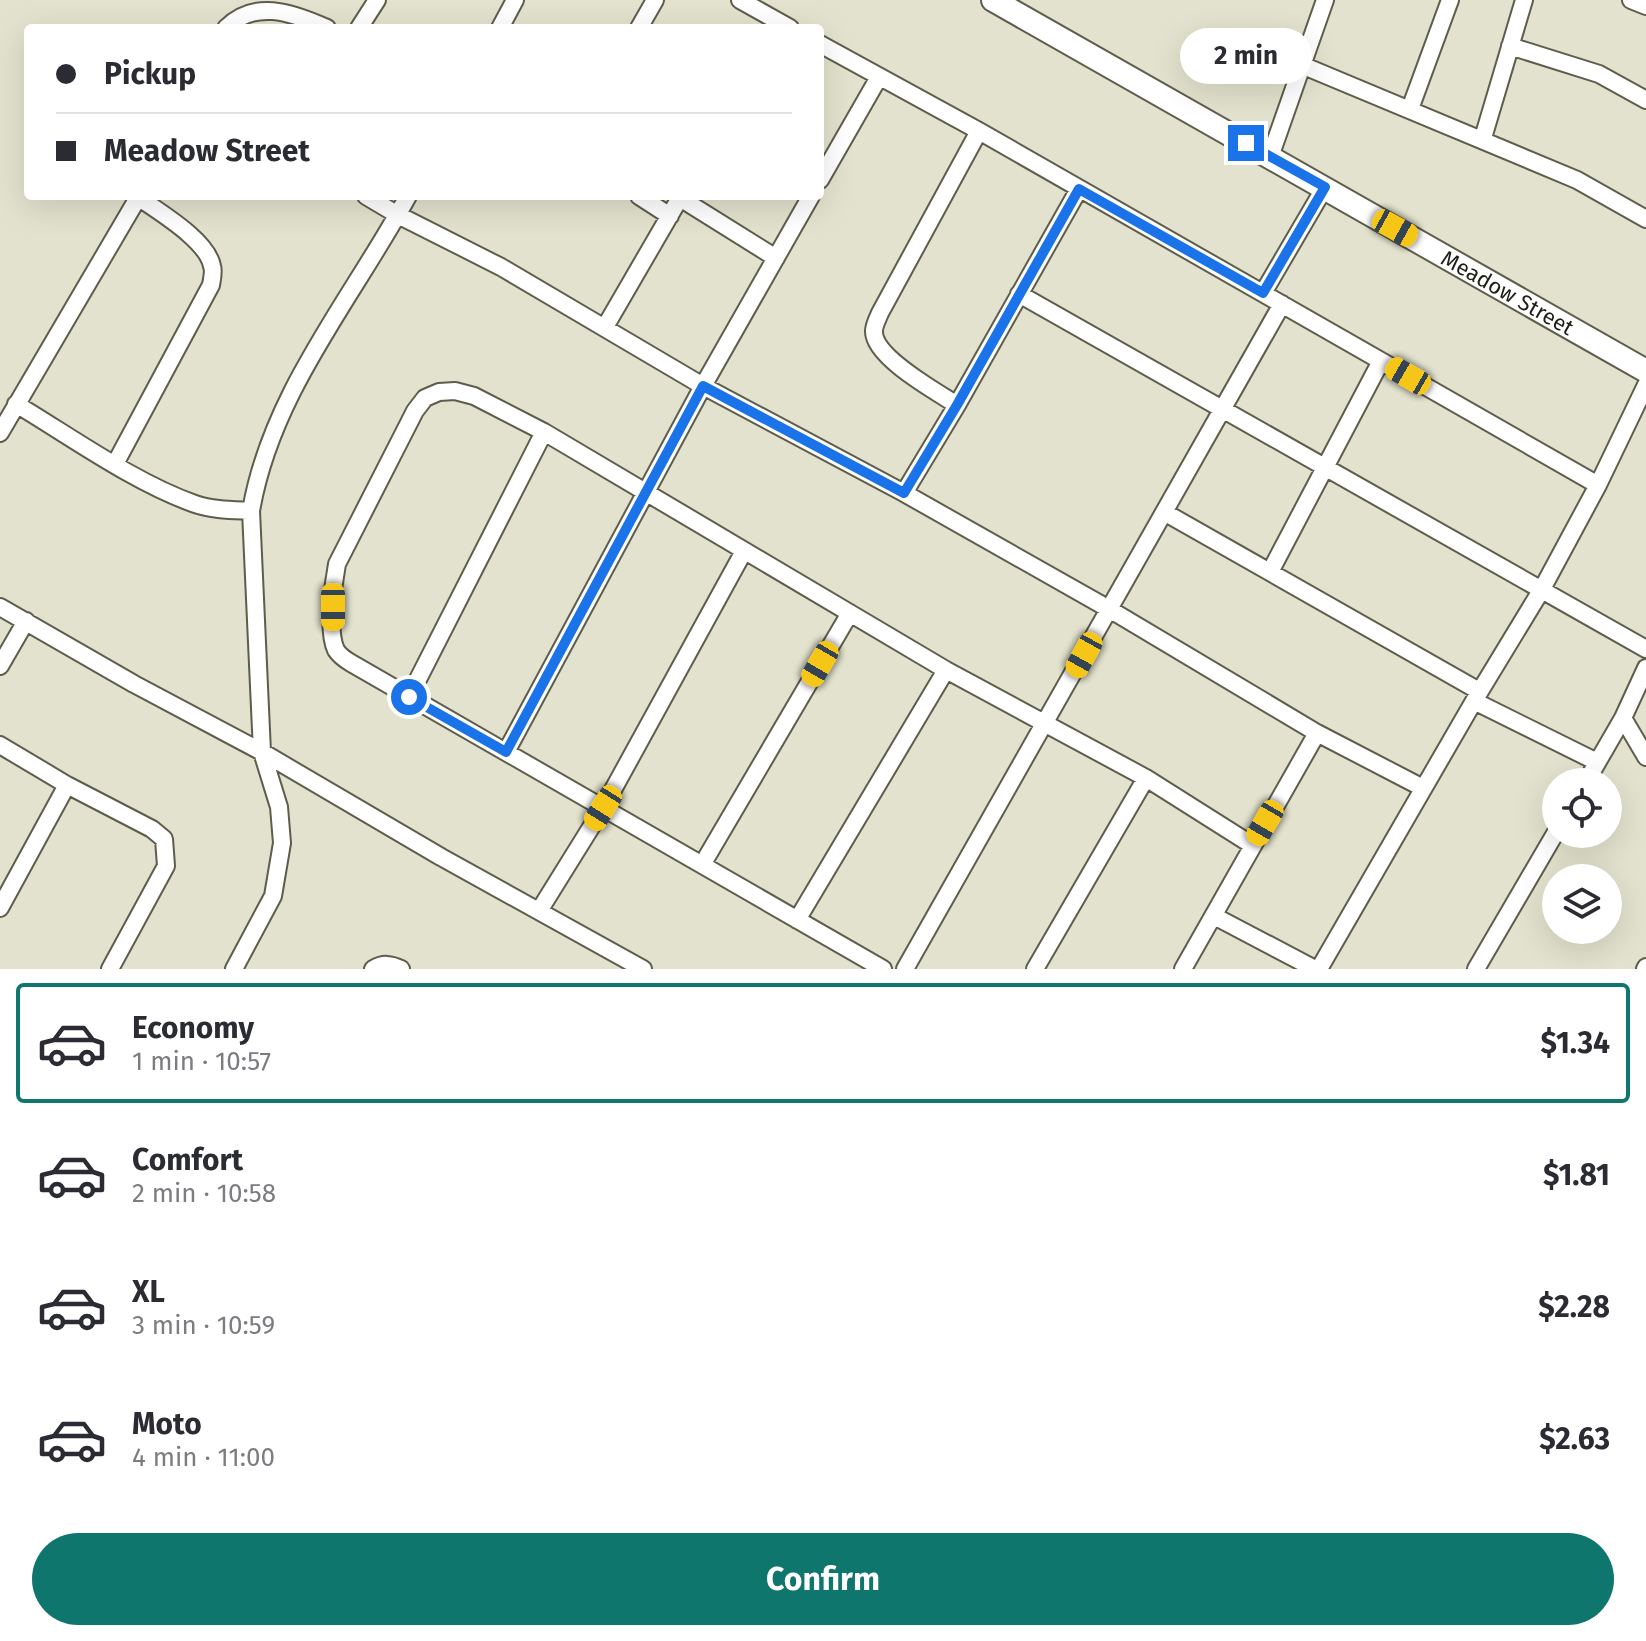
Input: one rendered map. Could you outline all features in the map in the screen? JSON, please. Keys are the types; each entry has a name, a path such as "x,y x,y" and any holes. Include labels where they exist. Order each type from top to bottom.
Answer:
{"street":[{"path":"362,24 377,0"},
{"path":"502,24 515,0"},
{"path":"641,24 655,0"},
{"path":"740,0 778,24"},
{"name":"Meadow Street","path":"993,0 1646,371"},
{"path":"1270,157 1325,0"},
{"path":"1410,109 1450,0"},
{"path":"1483,138 1524,0"},
{"path":"1631,0 1646,6"},
{"path":"229,24 240,10 266,1 318,24"},
{"path":"824,46 979,131 1598,485"},
{"path":"1510,46 1599,74 1646,100"},
{"path":"1304,66 1483,138 1577,180 1646,219"},
{"path":"824,173 879,77"},
{"path":"957,405 885,355 876,342 874,330 880,313 979,131"},
{"path":"1263,293 1325,187"},
{"path":"904,493 1079,189"},
{"path":"0,433 137,200"},
{"path":"115,464 211,285 213,267 207,252 195,239 144,200"},
{"path":"373,200 501,267 703,386 904,493 1109,609 1317,733 1423,788"},
{"path":"234,969 273,896 282,843 279,807 262,752 251,511 257,475 289,395 406,200"},
{"path":"645,200 670,216"},
{"path":"605,327 679,200"},
{"path":"686,200 776,258"},
{"path":"506,752 703,386 809,200"},
{"path":"1019,294 1646,649"},
{"path":"905,969 1282,304"},
{"path":"1270,572 1381,361"},
{"path":"1214,916 1317,969 1542,589 1598,485 1646,385"},
{"path":"883,969 409,697 351,663 337,651 333,632 333,587 337,564 400,438 425,398 439,392 455,391 474,396 544,432 946,670 1146,778 1252,845"},
{"path":"16,404 115,464 195,504 218,510 251,511"},
{"path":"409,697 544,432"},
{"path":"1164,512 1476,696 1597,762"},
{"path":"539,911 603,808 744,551"},
{"path":"0,607 643,969"},
{"path":"702,865 850,613"},
{"path":"0,666 26,621"},
{"path":"1594,768 1623,718 1646,668"},
{"path":"797,920 946,670"},
{"path":"1623,718 1646,757"},
{"path":"1183,969 1317,733"},
{"path":"0,745 67,785 152,829 164,839 166,866 110,969"},
{"path":"1035,969 1146,778"},
{"path":"0,908 67,785"},
{"path":"1476,969 1547,848"},
{"path":"373,969 380,965 393,965 401,969"}],"route":[{"path":"409,697 506,752 703,386 904,493 1079,189 1263,293 1325,187 1246,143"}]}
